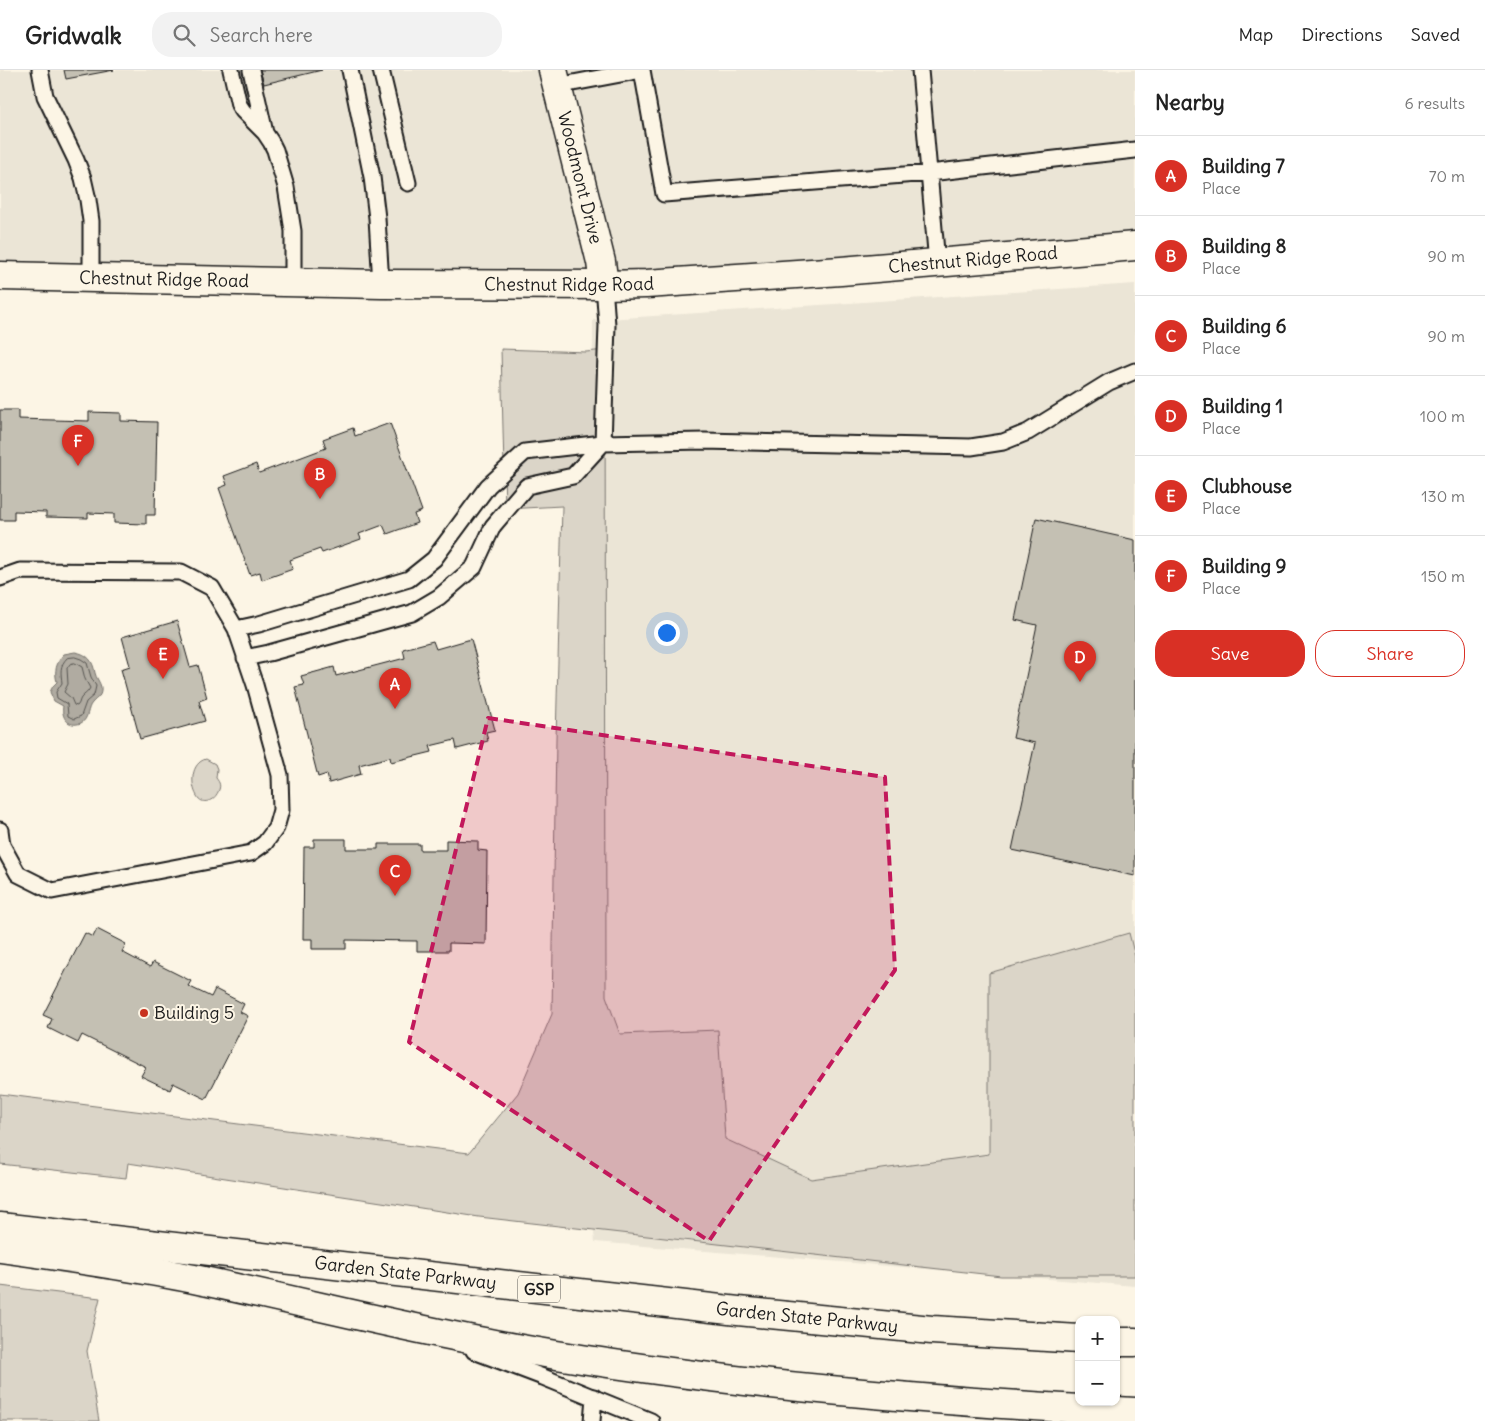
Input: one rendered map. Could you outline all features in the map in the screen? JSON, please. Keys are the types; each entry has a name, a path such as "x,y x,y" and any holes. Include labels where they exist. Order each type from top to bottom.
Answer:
{"main road":[{"name":"Woodmont Drive","path":"555,78 601,262 604,285"},
{"name":"Chestnut Ridge Road","path":"0,276 380,284 604,285 750,278 1135,246"},
{"name":"Garden State Parkway","path":"0,1227 738,1311 932,1330 1075,1339"},
{"path":"0,1248 115,1264 413,1328 526,1350 730,1380 1005,1405 1135,1412"},
{"path":"1120,1342 1135,1342"}],"lane":[{"path":"40,70 45,96 83,178 91,221 91,278"},
{"path":"231,70 238,105 266,133"},
{"path":"251,70 266,133 276,150 286,187 293,231 293,282"},
{"path":"350,70 372,177 380,284"},
{"path":"381,70 408,184"},
{"path":"555,78 642,70 664,194 929,173 1135,150"},
{"path":"920,70 937,263"},
{"path":"245,658 412,613 439,597 474,567 493,526 527,486 573,476 603,443 608,325 604,285"},
{"path":"236,629 259,624 409,579 434,559 488,486 525,452 603,443 704,441 971,447 1003,442 1028,432 1109,382 1135,371"},
{"path":"0,578 20,571 181,572 212,588 236,629 256,685 280,775 281,810 276,828 266,843 251,853 52,891 18,874 2,844 0,830"},
{"path":"413,1328 594,1397 651,1421"},
{"path":"592,1421 594,1397"}],"highlighted area":[{"path":"488,718 885,777 895,970 709,1241 409,1042"}],"shaded area":[{"path":"0,70 1135,70 1135,246 841,271 0,276"},
{"path":"1135,284 1135,1286 595,1242 587,1168 593,320"},
{"path":"501,349 586,352 605,350 606,996 620,1034 718,1030 725,1139 811,1179 989,1154 989,973 1129,933 1135,957 1135,1276 1001,1276 479,1217 128,1163 126,1178 0,1164 0,1094 469,1153 518,1093 552,1014 562,506 505,509"},
{"path":"206,759 215,764 217,769 216,778 220,786 214,798 205,802 197,796 193,786 193,774 197,765"},
{"path":"0,1286 100,1298 87,1351 99,1421 0,1421"}],"water":[{"path":"75,652 87,656 91,662 100,685 101,693 90,705 84,721 72,724 64,718 63,706 54,701 50,692 57,682 56,667 59,661 64,654"}],"building":[{"path":"64,70 114,70 66,79"},
{"path":"260,70 322,70 264,84"},
{"path":"0,410 18,410 18,419 89,421 89,412 121,413 121,421 157,422 155,515 146,515 146,524 114,523 114,514 88,513 88,518 46,517 46,512 14,511 14,520 0,520"},
{"path":"390,423 422,511 414,514 417,523 387,534 383,525 359,534 361,539 322,553 320,549 290,560 293,569 262,580 260,572 250,575 219,488 227,485 224,476 256,464 259,473 326,448 323,439 353,428 355,436"},
{"path":"1036,518 1135,540 1135,876 1012,850 1035,743 1013,738 1037,625 1015,620"},
{"path":"177,621 190,667 198,665 207,698 199,701 205,721 140,739 121,669 130,666 122,637"},
{"path":"471,639 495,730 486,732 488,741 457,749 455,740 430,746 432,752 391,762 390,757 359,765 361,774 329,783 327,774 318,777 295,687 304,685 301,676 334,667 336,676 405,658 403,649 433,641 436,649"},
{"path":"314,839 346,839 346,849 378,849 378,844 420,844 420,850 446,850 446,840 478,841 478,850 487,851 486,944 449,943 449,951 417,951 417,941 346,940 346,949 312,949 312,939 303,939 304,847 314,847"},
{"name":"Building 5","path":"97,929 126,944 122,952 150,967 153,962 191,981 188,986 211,997 215,989 244,1004 240,1012 248,1016 206,1099 173,1083 170,1090 141,1076 146,1067 82,1035 78,1043 48,1028 52,1019 43,1015 85,933 93,937"}],"place":[{"name":"Building 9","path":"78,466"},
{"name":"Building 8","path":"320,499"},
{"name":"Clubhouse","path":"163,679"},
{"name":"Building 1","path":"1080,682"},
{"name":"Building 7","path":"395,709"},
{"name":"Building 6","path":"395,896"},
{"name":"Building 5","path":"144,1013"}]}
